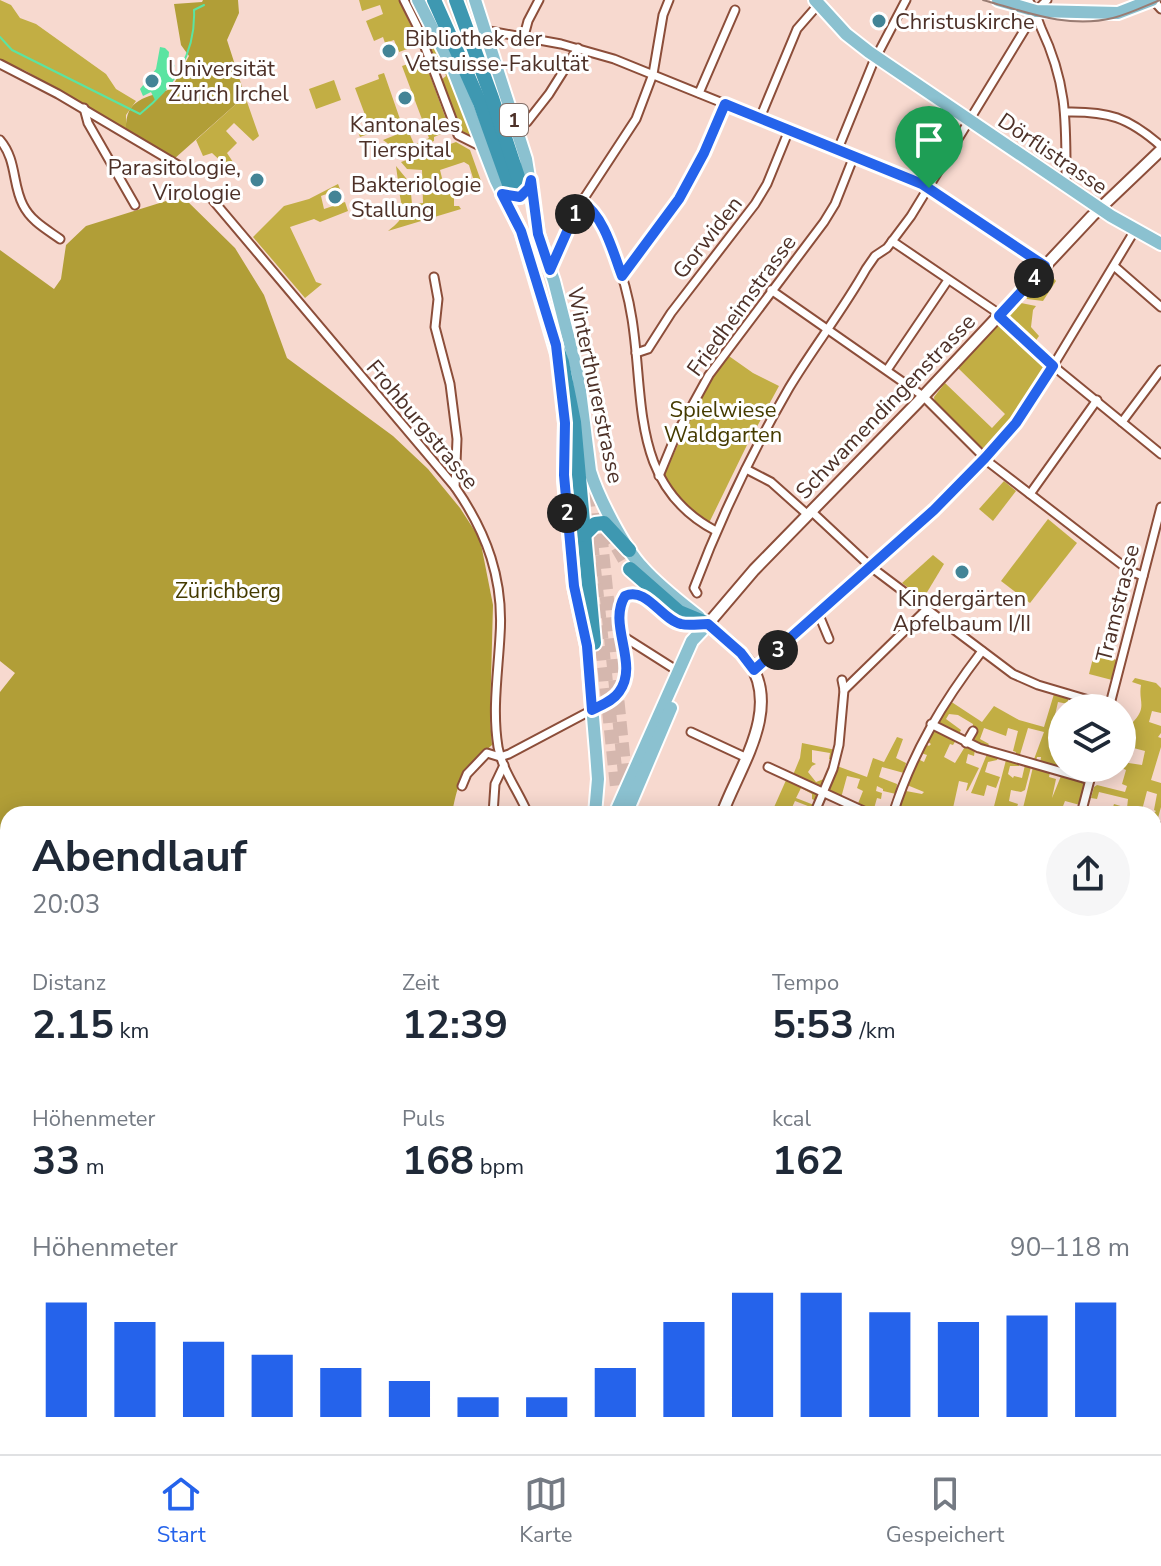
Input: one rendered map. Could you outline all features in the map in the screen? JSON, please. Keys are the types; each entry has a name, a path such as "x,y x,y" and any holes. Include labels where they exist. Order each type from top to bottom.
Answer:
{"highway":[{"path":"434,0 486,101"},
{"path":"447,0 486,101"},
{"path":"456,0 486,101 516,186"},
{"path":"464,0 475,29 486,101"},
{"path":"556,345 574,422 591,644"},
{"path":"572,477 591,644"},
{"path":"584,535 595,524 604,523 629,550"},
{"path":"630,569 679,612 708,624"}],"main road":[{"path":"418,0 439,40"},
{"name":"1","path":"424,0 439,40"},
{"name":"Winterthurerstrasse","path":"475,0 516,186 514,216 556,345 565,423 564,475 574,586 591,644 592,710 598,779 596,806"},
{"path":"998,0 1118,13 1152,0"},
{"name":"Dörflistrasse","path":"817,3 846,34 876,57 1101,209 1161,244"},
{"name":"Winterthurerstrasse","path":"439,40 484,148 534,212 578,375 590,471 602,502 629,550"},
{"path":"514,216 521,206 534,212"},
{"name":"1","path":"629,550 645,570 708,624"},
{"name":"Schwamendingenstrasse","path":"619,806 692,641 708,624"},
{"name":"Schwamendingenstrasse","path":"629,806 708,624"}],"street":[{"path":"404,0 417,26 458,135 484,148"},
{"path":"524,36 539,0"},
{"path":"550,270 582,202 630,131 653,74 660,29 669,0"},
{"path":"838,149 876,57 906,0"},
{"path":"697,593 694,588 716,531 789,389 875,256 892,241 929,188 1032,5 1047,0"},
{"path":"1152,0 1161,9"},
{"path":"760,118 797,29 817,3"},
{"path":"1032,5 1058,67 1065,112 1066,185"},
{"path":"699,93 735,10"},
{"path":"484,30 578,48 653,74 838,149 929,188 1045,266"},
{"path":"527,122 561,77 578,48"},
{"path":"0,64 84,108 178,165"},
{"path":"622,276 679,199 704,153 725,104"},
{"path":"84,108 88,123 135,205"},
{"path":"1065,112 1102,112 1124,119 1145,132 1161,148"},
{"name":"Gorwiden","path":"636,353 648,349 671,313 755,204 767,184 789,130"},
{"path":"0,140 14,165 23,205 34,221 60,239"},
{"name":"Schwamendingenstrasse","path":"708,624 754,570 1161,148"},
{"name":"Friedheimstrasse","path":"659,476 709,375 824,222 835,204 854,156"},
{"name":"Frohburgstrasse","path":"206,192 455,487 477,521 497,573 501,632 495,717 500,757 524,806"},
{"path":"582,202 593,211 599,222 622,276 632,319 647,446 659,476 683,509 716,531"},
{"path":"754,670 871,567 985,458 1016,423 1135,230"},
{"path":"892,241 999,316 1053,366 1161,454"},
{"path":"1114,266 1161,307"},
{"path":"434,277 438,299 435,327 455,417 455,487"},
{"path":"887,370 948,280"},
{"path":"771,290 923,396 985,458 1130,571 1143,576"},
{"path":"1122,422 1161,370"},
{"path":"1030,494 1097,400"},
{"path":"746,469 771,482 871,567 982,651 1026,681 1068,694"},
{"name":"Tramstrasse","path":"1112,694 1161,507"},
{"path":"462,786 467,774 487,753 500,757 615,696 623,686 626,673 621,604 630,593 639,595 678,624 708,624 741,653 754,670 760,720 726,806"},
{"path":"844,690 927,609"},
{"path":"819,615 829,639"},
{"path":"621,635 673,668"},
{"path":"896,806 914,756 931,724 982,651"},
{"path":"818,806 839,745 844,690 842,680"},
{"path":"931,724 962,744 1048,768"},
{"path":"962,744 973,731"},
{"path":"691,732 747,758"},
{"path":"494,806 495,784 504,765"},
{"path":"768,767 853,806"},
{"path":"1083,806 1089,782"}],"green space":[{"path":"0,0 11,5 20,18 36,24 106,74 116,89 136,101 126,115 126,130 26,71 0,60"},
{"path":"238,0 239,13 227,40 245,96 174,159 126,130 127,119 133,105 171,89 189,56 181,45 174,4"},
{"path":"359,0 399,0 415,35 410,48 399,52 394,40 385,43 383,37 374,41 366,21 383,14 380,5 362,11"},
{"path":"407,0 413,0 437,46 477,140 460,132 440,81 446,76 443,66 434,65"},
{"path":"417,61 419,64 425,62 450,130 426,144 423,141 429,138 402,66"},
{"path":"384,73 401,122 360,137 356,127 361,125 364,131 370,128 355,88 379,79 378,75"},
{"path":"334,80 341,100 316,109 309,89"},
{"path":"245,96 259,136 253,141 234,123 226,131 237,143 227,153 233,162 227,167 212,153 203,156 196,140"},
{"path":"408,130 414,144 418,143 416,148 401,153 383,140"},
{"path":"456,142 470,150 481,181 473,178 469,165 464,162 440,170 445,190 454,197 454,206 461,209 388,231 402,214 399,191 405,190 404,181 398,181 396,166 410,183 412,204 423,203 422,170 407,169 401,162"},
{"path":"338,184 340,189 321,196 324,209 345,202 348,211 320,222 314,219 290,227 316,282 322,284 305,298 253,237 284,206 309,199"},
{"name":"Zürichberg","path":"182,196 235,248 264,295 287,358 393,436 428,469 460,508 480,539 493,605 492,745 464,775 454,806 0,806 0,692 15,673 0,661 0,250 54,289 61,279 66,245 86,226"},
{"path":"1048,271 1056,281 1043,301 1027,299 1026,296"},
{"path":"1021,303 1036,306 1031,327 1039,336 1034,343 1008,316"},
{"path":"1000,323 1047,367 1013,422 985,451 935,404 934,397 945,383 992,428 1005,414 958,368"},
{"name":"Spielwiese Waldgarten","path":"726,354 779,386 709,523 686,508 664,476 696,404"},
{"path":"1004,481 1016,491 993,521 979,509"},
{"path":"1048,519 1077,543 1030,603 1001,581"},
{"path":"933,555 944,564 923,599 902,583"},
{"path":"1094,654 1117,660 1112,680 1089,674"},
{"path":"1135,678 1156,683 1161,688 1161,713 1152,711 1149,722 1161,726 1158,737 1161,738 1161,747 1151,780 1161,783 1161,806 1155,806 1157,794 1147,791 1143,806 1127,806 1128,799 1099,792 1097,799 1091,798 1097,785 1125,792 1127,786 1123,782 1136,782 1136,764 1142,765 1145,751 1136,749 1141,685 1132,682"},
{"path":"950,701 982,722 994,706 1019,720 1044,727 1048,714 1048,765 1040,763 1041,757 1033,762 1044,732 1028,728 1019,758 1013,751 1018,731 1008,728 1006,736 984,728 980,739 989,744 986,748 971,741 973,724 958,715 949,714 946,719 961,730 959,734 962,737 940,725 939,719"},
{"path":"938,730 956,740 953,745 950,744 944,757 955,763 966,745 975,749 974,756 968,754 966,763 979,768 968,790 968,783 959,781 953,806 901,806 906,791 924,792 907,785 918,759 924,762 927,755 921,753 925,744 931,744 927,741 932,731"},
{"path":"897,737 903,739 896,758 906,763 904,773 882,767 879,777 897,784 896,794 877,786 876,791 882,793 875,806 857,806 863,791 857,788 860,779 847,776 841,798 829,791 837,766 867,777 873,758 884,762"},
{"path":"802,743 836,750 833,760 829,759 830,753 812,750 812,762 816,764 808,772 816,782 824,779 822,787 818,788 793,775"},
{"path":"987,754 998,758 988,762 985,772 1000,777 996,788 987,785 984,796 971,793"},
{"path":"1006,760 1019,764 1010,766 1008,774 1013,778 1022,778 1025,765 1031,767 1025,790 1011,790 1009,801 1017,806 994,806"},
{"path":"1033,767 1048,771 1048,782 1055,782 1052,798 1059,782 1083,782 1080,805 1065,801 1063,806 1023,806"},
{"path":"787,778 817,793 816,801 812,799 812,794 801,788 796,798 814,806 795,801 793,806 775,806"}],"shaded area":[{"path":"160,47 169,52 168,63 175,65 171,77 173,81 155,100 151,92 143,96 140,89 156,69"}],"waterway":[{"path":"0,37 12,50 140,114 173,81 187,55 194,26 194,10 204,5"}],"tunnel":[{"path":"569,446 572,477"},
{"path":"596,492 627,794"},
{"path":"589,521 617,787"},
{"path":"607,529 630,569"}],"tram line":[{"path":"983,0 1047,18 1080,22 1113,18 1160,0"}],"place":[{"name":"Christuskirche","path":"879,21"},
{"name":"Bibliothek der Vetsuisse-Fakultät","path":"389,51"},
{"name":"Universität Zürich Irchel","path":"152,81"},
{"name":"Kantonales Tierspital","path":"405,98"},
{"name":"Parasitologie, Virologie","path":"257,180"},
{"name":"Bakteriologie Stallung","path":"335,197"},
{"name":"Kindergärten Apfelbaum I/II","path":"962,572"}],"route":[{"path":"725,104 929,188 1045,266 999,316 1053,366 1025,410 985,458 937,507 754,670 741,653 708,624 678,624 639,595 630,593 625,596 619,615 625,680 615,696 592,710 587,646 574,586 564,475 565,423 556,345 521,231 502,194 520,197 529,188 531,180 538,234 550,270 577,209 582,202 587,205 605,233 622,276 679,199 704,153 725,104"}]}
